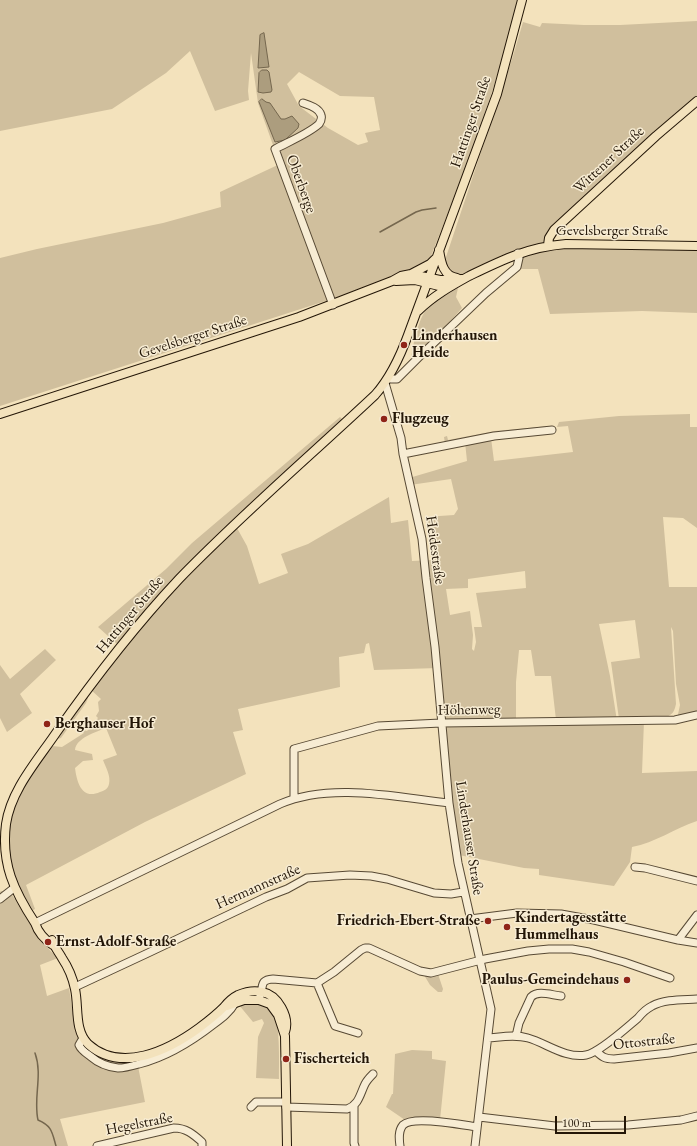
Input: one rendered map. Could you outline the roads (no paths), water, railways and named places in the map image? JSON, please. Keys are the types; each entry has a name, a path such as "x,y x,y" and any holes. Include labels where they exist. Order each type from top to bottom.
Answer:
{"main road":[{"name":"Hattinger Straße","path":"83,1038 79,1027 78,1006 74,987 65,962 53,945 52,940 41,926 35,923 14,888 5,858 4,842 6,823 11,803 21,784 71,711 126,639 180,579 265,497 375,395 387,381 399,359 497,94 522,0"},
{"name":"Wittener Straße","path":"548,245 550,236 558,226 656,136 697,101"},
{"name":"Gevelsberger Straße","path":"416,313 427,302 451,286 496,262 518,253 548,245 587,244 697,246"},
{"path":"411,274 430,264 438,254 446,272 454,277 465,278"},
{"name":"Gevelsberger Straße","path":"0,414 258,331 333,304 401,276 411,274 451,286"},
{"name":"Gevelsberger Straße","path":"392,281 465,278"},
{"path":"405,280 416,286 419,304"},
{"path":"83,1038 96,1050 108,1056 123,1058 139,1057 164,1048 186,1036 199,1028 229,1000 244,993 262,992 273,997 281,1006 286,1020 287,1146"},
{"path":"224,1006 244,1000 259,1000 270,1004 275,1009 285,1032"}],"street":[{"name":"Oberberge","path":"303,103 319,112 321,121 305,133 275,149 333,304"},
{"name":"Hattinger Straße","path":"387,381 397,379 480,298 517,267 519,258 518,253"},
{"name":"Heidestraße","path":"387,381 401,438 403,454 422,538 435,647 441,723"},
{"path":"403,454 494,436 552,430"},
{"name":"Höhenweg","path":"294,798 294,749 378,726 441,723 675,720 697,716"},
{"name":"Linderhauser Straße","path":"441,723 449,803 458,863 491,1009 475,1146"},
{"path":"35,923 294,798 327,793 355,792 449,803"},
{"path":"634,867 645,868 697,881"},
{"name":"Hermannstraße","path":"74,987 148,954 266,897 287,889 307,878 350,875 371,876 388,879 434,893 451,894 464,892"},
{"path":"0,899 14,888"},
{"path":"470,919 517,913 561,914 697,943"},
{"path":"678,940 697,915"},
{"path":"259,1000 263,983 266,980 273,979 317,983 365,948 379,951 420,972 430,973 528,951 549,948 572,949 624,962 670,978"},
{"path":"317,983 335,1026 358,1033"},
{"path":"516,1036 519,1023 530,997 534,994 561,996"},
{"path":"488,1038 516,1036 527,1038 572,1054 585,1055 596,1051 653,1005 666,1002 697,999"},
{"name":"Hattinger Straße","path":"83,1038 79,1045 93,1059 118,1068 128,1067 161,1057 174,1051 202,1034 232,1010 235,1003"},
{"name":"Ottostraße","path":"596,1051 606,1059 614,1059 669,1053 697,1048"},
{"path":"355,1146 354,1106 365,1084 373,1074"},
{"path":"250,1107 256,1102 347,1109 354,1106"},
{"path":"479,1117 555,1126 628,1125 681,1120 697,1116"},
{"path":"400,1146 399,1140 401,1128 403,1125 411,1121 421,1120 477,1127"},
{"name":"Hegelstraße","path":"98,1146 174,1128 181,1128 194,1134 202,1142 202,1146"}],"waterway":[{"path":"380,232 416,212 436,208"},
{"path":"35,1053 38,1070 38,1120 49,1127 56,1146"}],"place":[{"name":"Linderhausen Heide","path":"404,345"},
{"name":"Flugzeug","path":"384,419"},
{"name":"Berghauser Hof","path":"47,724"},
{"name":"Friedrich-Ebert-Straße","path":"488,921"},
{"name":"Kindertagesstätte Hummelhaus","path":"507,927"},
{"name":"Ernst-Adolf-Straße","path":"48,942"},
{"name":"Paulus-Gemeindehaus","path":"627,980"},
{"name":"Fischerteich","path":"286,1059"}]}
